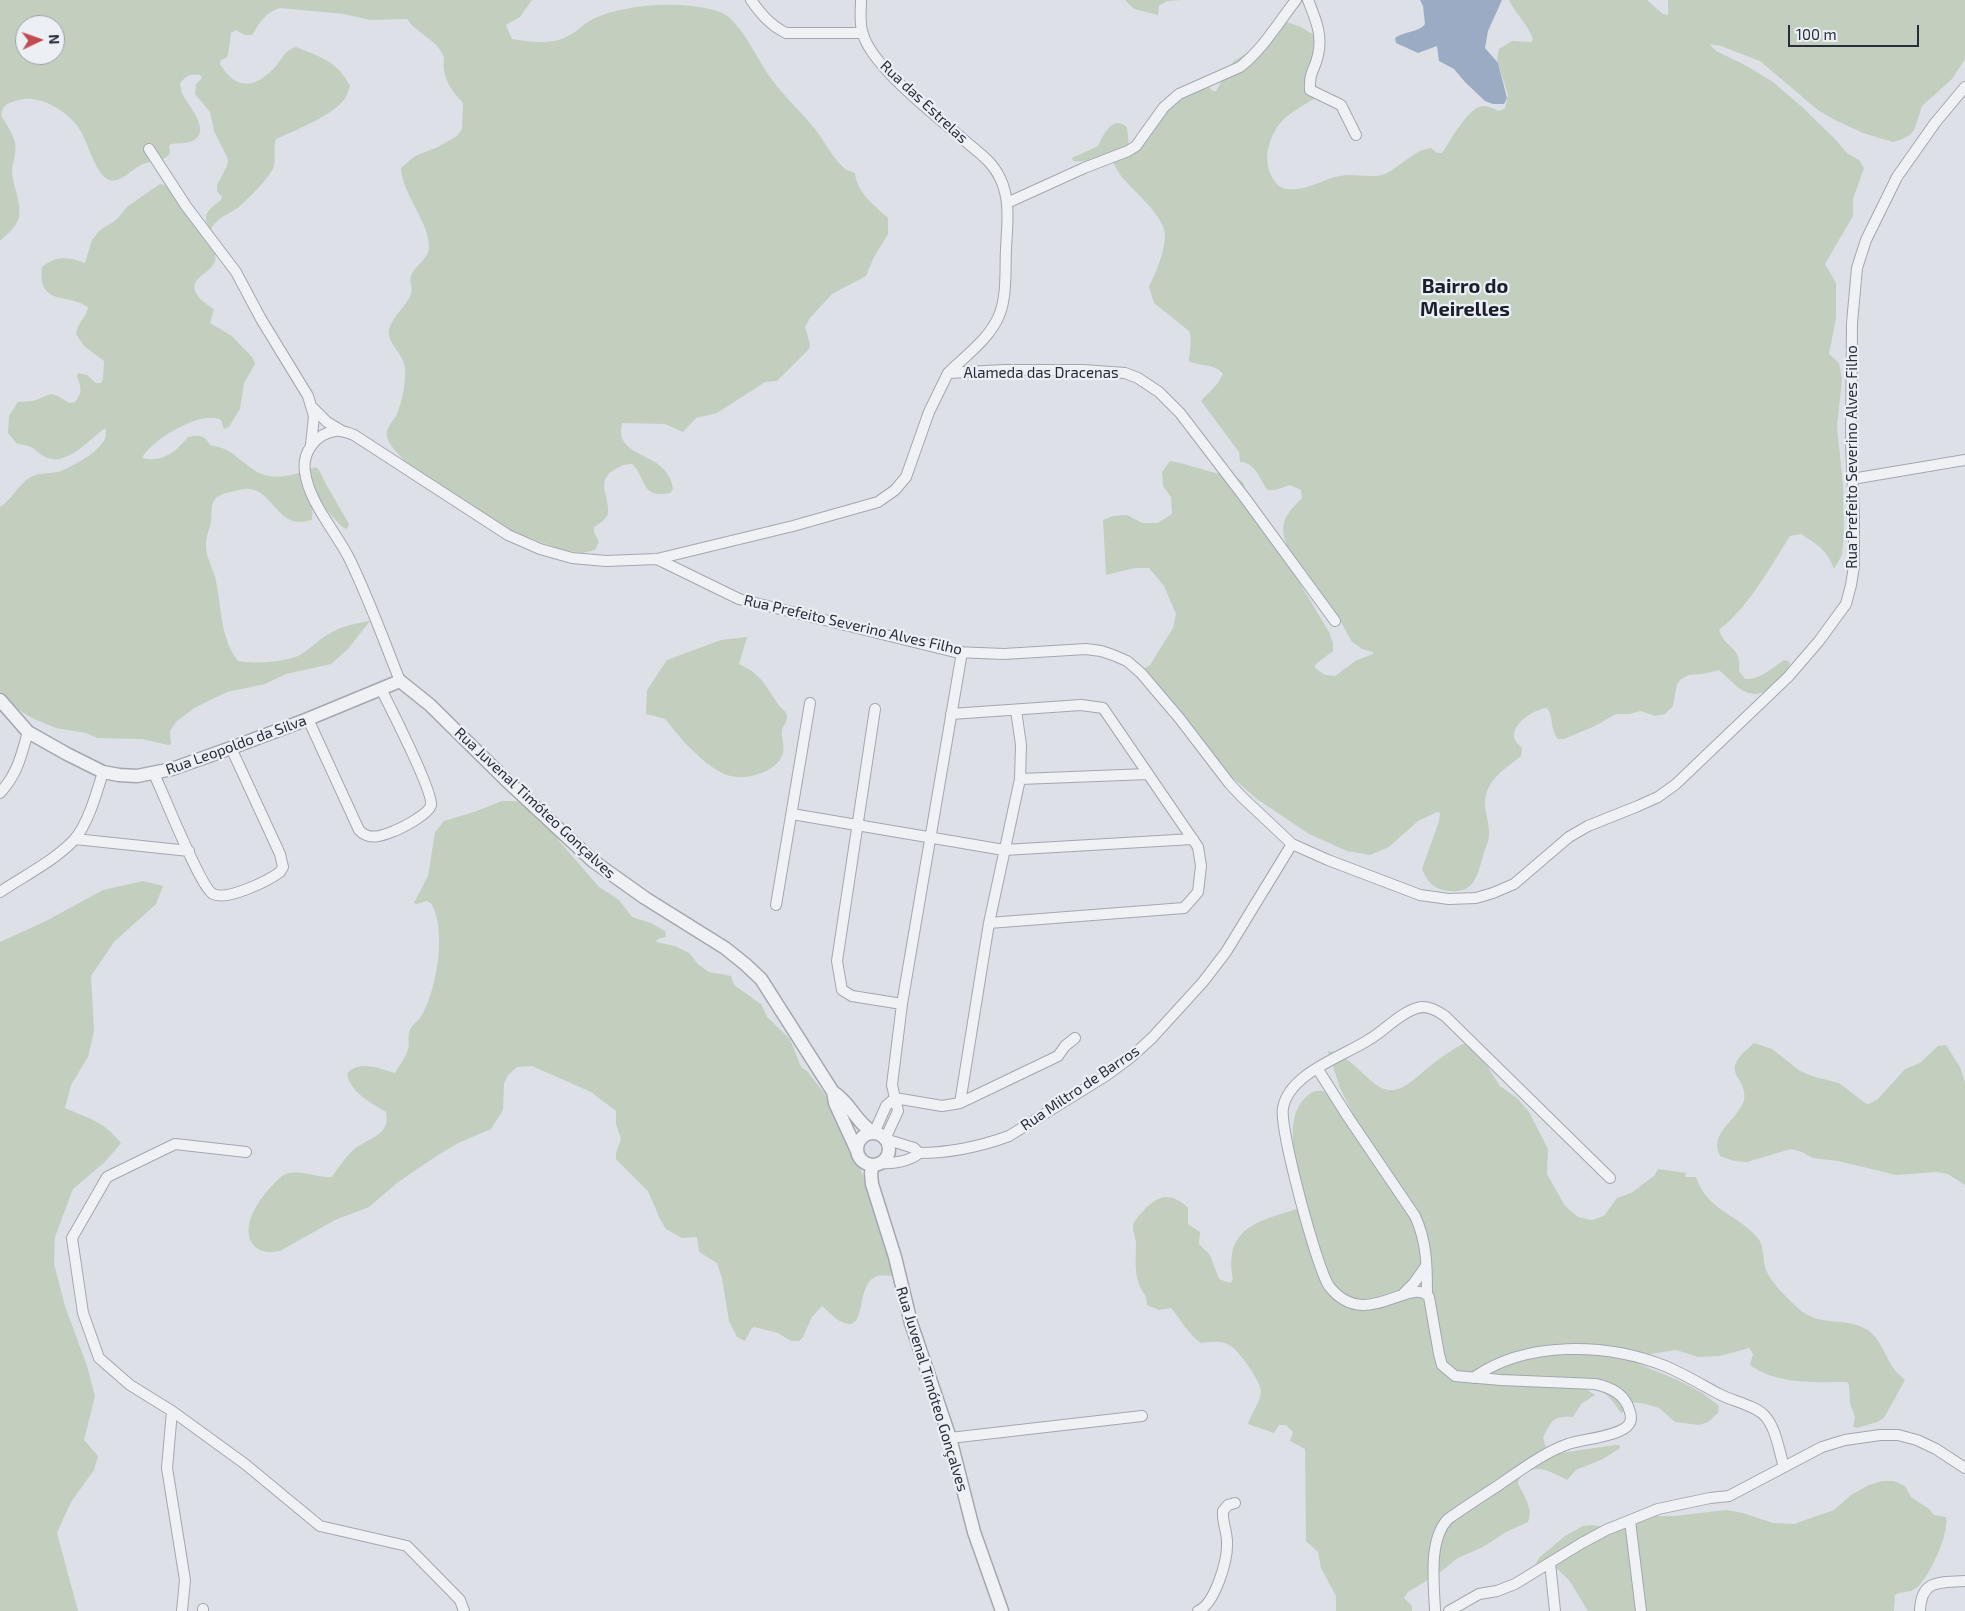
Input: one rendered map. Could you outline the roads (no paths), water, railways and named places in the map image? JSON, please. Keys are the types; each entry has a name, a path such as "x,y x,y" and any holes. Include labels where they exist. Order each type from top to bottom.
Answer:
{"street":[{"path":"751,0 775,28 786,33 862,33"},
{"name":"Rua das Estrelas","path":"861,0 862,33 869,49 883,66 987,158 1001,180 1007,203"},
{"path":"948,373 987,335 1000,314 1005,275 1007,203 1136,146 1164,107 1179,94 1240,67 1248,61 1264,44 1296,0"},
{"path":"1308,0 1320,33 1318,56 1309,77 1310,90 1341,105 1356,135"},
{"name":"Rua Prefeito Severino Alves Filho","path":"657,559 739,599 888,636 962,652 1004,654 1086,649 1101,651 1127,661 1161,695 1242,797 1292,844 1376,880 1420,895 1449,899 1476,898 1493,894 1514,884 1569,838 1588,826 1658,796 1676,784 1788,677 1819,641 1846,604 1854,566 1854,517 1850,443 1852,323 1857,268 1866,240 1897,177 1935,123 1965,87"},
{"path":"148,149 186,206 236,272 308,396 314,416 311,445 305,458 304,471 307,483 312,495 350,559 400,681"},
{"name":"Alameda das Dracenas","path":"657,559 878,502 895,490 906,477 929,412 948,373 1004,370 1083,370 1125,373 1138,378 1159,392 1180,413 1335,621"},
{"path":"312,407 327,422 342,431 354,435 508,535 540,549 572,558 630,562 657,559"},
{"path":"311,445 323,435 342,431"},
{"path":"1852,479 1965,460"},
{"path":"885,1139 898,1110 892,1085 902,1004 962,652"},
{"name":"Rua Leopoldo da Silva","path":"0,700 28,732 103,772 137,776 172,769 231,748 400,681"},
{"name":"Rua Juvenal Timóteo Gonçalves","path":"400,681 430,705 505,779 593,861 639,894 725,948 761,979 833,1092 834,1103 857,1151"},
{"path":"308,719 359,830 367,837 382,836 426,812 431,804 428,790 381,689"},
{"path":"776,906 810,703"},
{"path":"951,714 1081,705 1103,708 1198,847 1201,866 1198,892 1184,908 989,923"},
{"path":"875,709 837,961 838,977 842,990 852,996 902,1004"},
{"path":"960,1103 989,923 1020,779 1021,745 1016,710"},
{"path":"0,792 11,780 20,763 28,732"},
{"path":"154,774 205,884 214,894 228,895 239,892 275,876 283,867 273,835 231,748"},
{"path":"0,892 54,856 74,839 89,813 103,772"},
{"path":"1020,779 1148,774"},
{"path":"792,814 1004,850 1193,839"},
{"path":"74,839 189,851"},
{"name":"Rua Miltro de Barros","path":"877,1164 914,1158 919,1153 971,1148 1009,1136 1130,1058 1152,1038 1203,982 1226,952 1292,844"},
{"path":"1427,1294 1417,1291 1404,1293 1380,1303 1365,1305 1352,1303 1342,1298 1330,1287 1323,1276 1315,1253 1283,1116 1286,1098 1297,1084 1317,1068 1367,1041 1408,1012 1416,1008 1431,1008 1445,1016 1610,1178"},
{"path":"895,1098 942,1106 960,1103 1058,1056 1065,1046 1075,1038"},
{"path":"1317,1068 1415,1216 1422,1232 1427,1265 1427,1294 1442,1365 1455,1376 1607,1386 1624,1398 1630,1413 1631,1421 1625,1429 1576,1441 1549,1453 1448,1518 1441,1526 1436,1544 1435,1611"},
{"name":"Rua Juvenal Timóteo Gonçalves","path":"833,1092 840,1096 866,1128 874,1133"},
{"path":"885,1139 889,1152 877,1164 864,1162 857,1151 857,1146 861,1138 874,1133 886,1106 895,1098"},
{"path":"874,1133 885,1139 914,1148 919,1153"},
{"path":"246,1152 174,1144 106,1177 72,1238 83,1313 99,1358 130,1385 172,1411 245,1464 320,1526 407,1546 460,1600 464,1611"},
{"name":"Rua Juvenal Timóteo Gonçalves","path":"877,1164 871,1173 872,1184 895,1257 911,1323 950,1438 974,1532 1002,1611"},
{"path":"1404,1293 1427,1265"},
{"path":"1473,1378 1501,1361 1518,1355 1544,1352 1583,1349 1613,1351 1650,1360 1763,1414 1773,1431 1784,1467"},
{"path":"172,1411 167,1468 185,1580 182,1611"},
{"path":"950,1438 1142,1416"},
{"path":"1449,1611 1465,1606 1479,1594 1498,1592 1515,1584 1550,1564 1582,1542 1606,1530 1658,1509 1729,1496 1822,1447 1845,1440 1880,1435 1898,1435 1917,1440 1936,1449 1965,1468"},
{"path":"1198,1611 1209,1603 1222,1570 1228,1544 1223,1511 1228,1505 1235,1503"},
{"path":"1630,1521 1641,1611"},
{"path":"1550,1564 1554,1611"},
{"path":"1920,1611 1922,1595 1927,1588 1936,1584 1965,1581"}],"water":[{"path":"1420,0 1502,0 1488,31 1485,48 1498,63 1507,98 1504,104 1493,104 1485,101 1454,69 1439,61 1437,46 1418,53 1396,43 1395,38 1419,29 1425,24 1423,6"}],"district":[{"name":"Bairro do Meirelles","path":"1465,298"}]}
